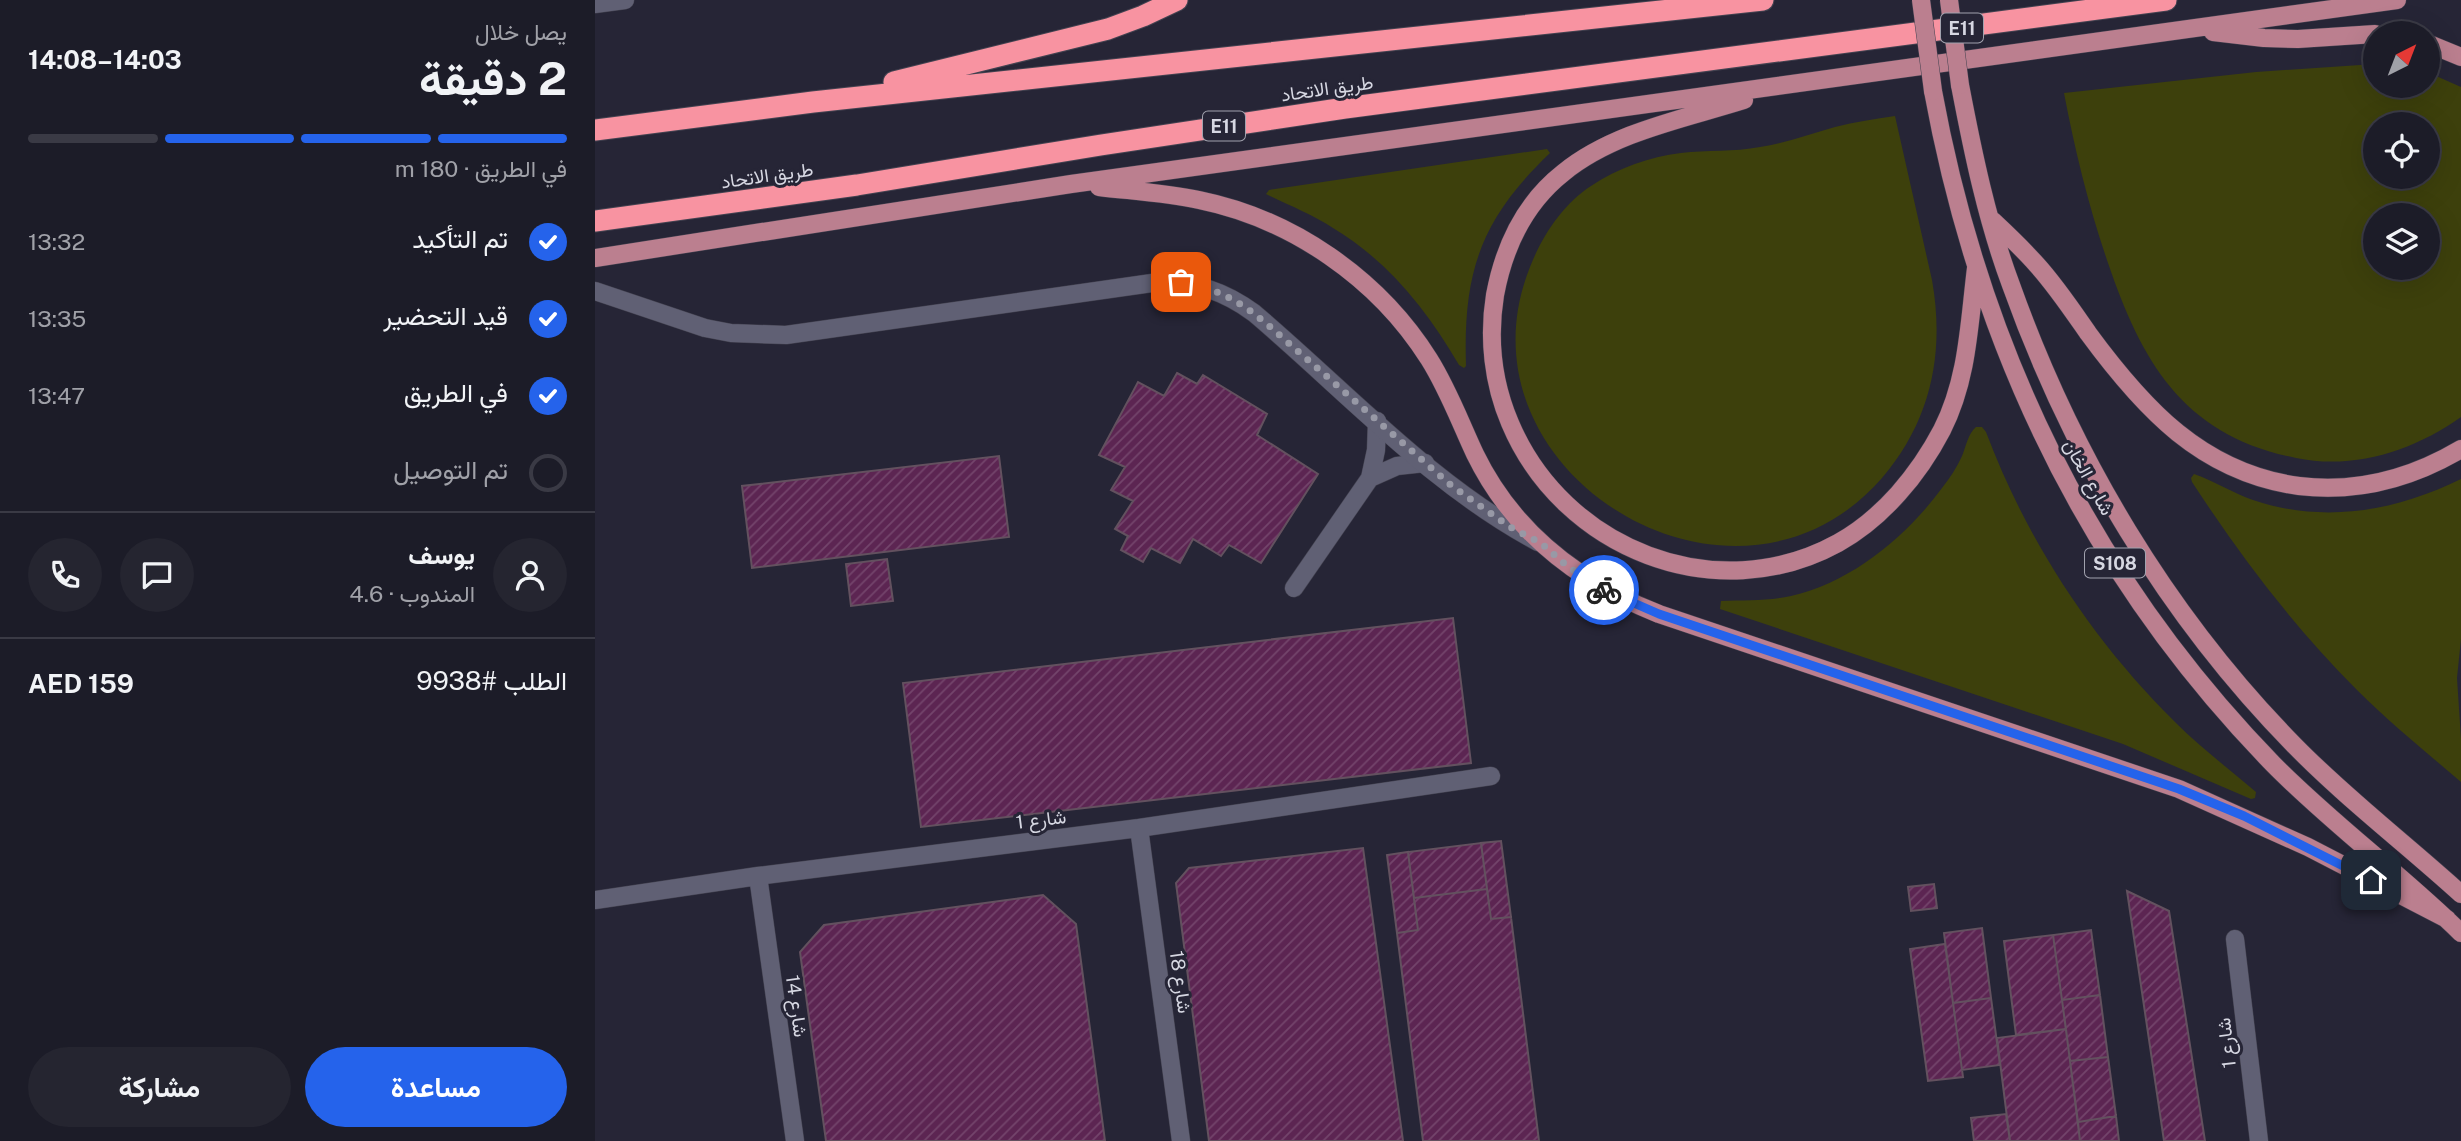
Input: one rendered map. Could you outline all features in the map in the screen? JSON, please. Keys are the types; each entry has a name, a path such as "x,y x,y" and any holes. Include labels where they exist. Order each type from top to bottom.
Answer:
{"highway":[{"path":"813,102 1108,29 1177,0"},
{"name":"طريق الاتحاد","path":"595,131 813,102 1763,0"},
{"name":"طريق الاتحاد","path":"595,221 857,185 1345,108 2166,0"}],"main road":[{"name":"شارع الخان","path":"1921,0 1933,91 1946,159 1976,268 2008,359 2036,423 2075,497 2141,604 2209,692 2274,766 2461,933"},
{"name":"شارع الخان","path":"1949,0 1959,86 1990,219 2020,309 2062,410 2099,482 2164,586 2248,694 2294,745 2343,792 2461,894"},
{"path":"595,258 1071,184 2397,0"},
{"path":"2196,29 2264,38 2298,39 2363,35"},
{"path":"2440,48 2461,57"},
{"path":"1793,85 1611,144 1584,157 1540,194 1523,218 1509,244 1493,308 1495,375 1503,407 1517,439 1533,468 1554,494 1604,535 1641,553 1690,567 1751,569 1781,564 1811,555 1839,542 1888,504 1928,455 1943,428 1964,369 1976,268"},
{"path":"1071,184 1164,194 1233,209 1299,237 1329,256 1384,302 1407,329 1446,389 1476,456 1494,488 1517,518 1567,566 1596,585 1626,601 2179,789 2308,847 2447,919"},
{"path":"1990,219 2038,265 2115,369 2146,405 2194,447 2222,463 2283,484 2347,488 2410,474 2461,449"}],"street":[{"path":"595,4 625,0"},
{"path":"595,291 705,328 759,335 786,335 1159,282 1203,286 1222,292 1255,313 1425,463 1480,507 1541,543"},
{"path":"1294,588 1370,478 1377,421"},
{"path":"1370,478 1397,466 1425,463"},
{"name":"شارع 1","path":"595,900 758,876 1139,828 1491,776"},
{"name":"شارع 18","path":"1139,828 1181,1141"},
{"name":"شارع 14","path":"758,876 795,1141"},
{"name":"شارع 1","path":"2235,939 2259,1141"}],"shaded area":[{"path":"2363,65 2363,98 2440,98 2440,78 2461,87 2461,417 2423,439 2382,455 2318,461 2257,447 2224,432 2196,413 2173,390 2153,363 2121,299 2089,200 2064,93 2256,72"},
{"path":"1895,116 1932,280 1937,334 1935,360 1923,410 1899,456 1882,478 1821,526 1753,545 1684,540 1620,513 1567,468 1530,410 1516,342 1530,267 1554,222 1571,202 1591,186 1646,160 1681,153 1740,150 1770,145 1843,125"},
{"path":"1547,149 1550,153 1507,201 1492,224 1481,249 1468,302 1464,368 1459,365 1420,306 1389,271 1353,241 1325,223 1266,194 1269,190"},
{"path":"1976,427 1982,427 1986,432 2021,512 2065,587 2090,623 2116,657 2175,722 2256,792 2255,798 2251,799 2123,744 1720,609 1721,601 1774,599 1814,589 1856,569 1876,555 1912,524 1928,506 1951,476"},
{"path":"2194,474 2253,500 2306,511 2333,512 2385,506 2411,499 2461,479 2461,639 2457,678 2461,782 2370,702 2312,641 2269,590 2230,537 2192,482"}],"building":[{"path":"1177,373 1197,384 1203,375 1267,414 1257,435 1318,474 1261,563 1229,545 1221,556 1193,539 1180,563 1151,548 1143,562 1121,550 1128,536 1115,529 1133,501 1111,490 1125,467 1099,455 1138,382 1164,396"},
{"path":"999,456 1009,537 752,568 742,486"},
{"path":"887,559 893,601 851,606 846,564"},
{"path":"1453,618 1471,763 921,827 903,683"},
{"path":"1501,841 1511,917 1491,919 1481,843"},
{"path":"1481,843 1487,889 1414,898 1408,852"},
{"path":"1363,848 1403,1141 1209,1141 1176,883 1189,868"},
{"path":"1408,852 1418,930 1397,933 1387,855"},
{"path":"1934,884 1937,908 1911,911 1908,887"},
{"path":"1487,889 1491,919 1511,917 1539,1141 1423,1141 1397,933 1418,930 1414,898"},
{"path":"2127,891 2169,911 2205,1141 2164,1141"},
{"path":"1043,895 1076,924 1105,1141 826,1141 800,952 824,925"},
{"path":"1982,928 1991,998 1953,1003 1944,933"},
{"path":"2091,930 2100,995 2062,1000 2053,935"},
{"path":"2053,935 2066,1029 2016,1035 2004,941"},
{"path":"1945,944 1963,1077 1928,1081 1910,949"},
{"path":"2100,995 2108,1057 2070,1061 2062,1000"},
{"path":"1991,998 2000,1065 1962,1070 1953,1003"},
{"path":"2066,1029 2080,1141 2010,1141 1997,1038"},
{"path":"2108,1057 2116,1116 2078,1122 2070,1061"},
{"path":"2006,1114 2010,1141 1974,1141 1971,1118"},
{"path":"2116,1116 2119,1141 2080,1141 2078,1122"}],"way so far":[{"path":"1181,282 1222,292 1255,313 1452,486 1510,527 1541,543 1567,566 1604,590"}],"route":[{"path":"1604,590 1659,614 2179,789 2244,816 2371,880"}]}
